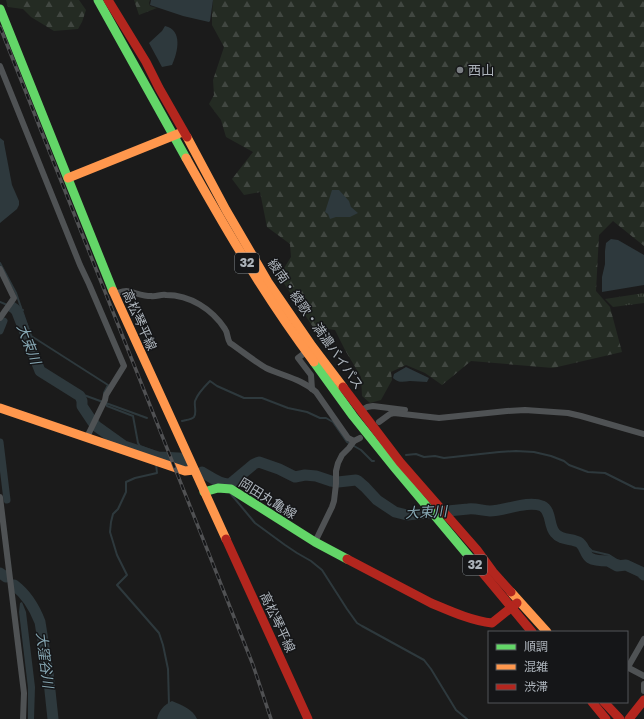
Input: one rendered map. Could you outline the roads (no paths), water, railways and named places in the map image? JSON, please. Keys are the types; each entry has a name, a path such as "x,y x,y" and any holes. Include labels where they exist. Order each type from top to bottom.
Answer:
{"main road":[{"name":"綾南・綾歌・満濃バイパス","path":"98,0 217,212 258,280 306,352 353,416 394,467 531,631"},
{"name":"綾南・綾歌・満濃バイパス","path":"108,0 146,62 226,210 268,282 312,346 400,462 477,550 484,561 519,602 546,631"},
{"name":"高松琴平線","path":"0,8 114,294 194,470"},
{"path":"68,178 183,132"},
{"path":"0,408 184,471 194,470 204,492"},
{"name":"岡田丸亀線","path":"204,492 218,488 229,489 315,542 445,609 484,622 492,623 519,602"},
{"name":"高松琴平線","path":"204,492 308,719"},
{"path":"629,719 644,700"},
{"path":"593,703 606,719"},
{"path":"605,703 620,719"}],"street":[{"path":"0,66 80,265 124,366 106,394 104,402 87,437"},
{"path":"0,269 14,298 0,318"},
{"path":"114,294 125,291 151,296 164,294 194,301 209,310 226,331 228,341 230,343 266,368 312,388 352,443"},
{"path":"306,352 298,358 311,375 312,388"},
{"path":"360,411 367,407 373,406 408,411 409,414"},
{"path":"379,422 390,414 394,413 439,418 525,410 568,413 644,434"},
{"path":"315,542 334,501 338,463 342,455 352,443 360,438"},
{"path":"0,497 24,693 23,719"},
{"path":"644,639 628,667 644,676"},
{"path":"644,684 644,691"}],"waterway":[{"path":"0,263 16,293 31,336 108,385 104,393"},
{"path":"0,302 12,307"},
{"name":"大束川","path":"12,307 17,312 40,371 80,396 82,406 96,426 124,446 158,457 179,458 185,463"},
{"name":"大束川","path":"17,312 23,310"},
{"path":"0,331 4,321"},
{"name":"大束川","path":"25,332 36,361 46,374 81,394 147,418"},
{"path":"182,421 194,417 195,401 210,381 217,386 244,398 262,398 288,408 307,412 320,418 326,418 333,422 347,442 361,450 372,461 374,461"},
{"path":"106,403 107,406 133,416 138,443 140,446 153,451 154,458"},
{"path":"0,442 7,500"},
{"path":"406,455 416,454 424,457 435,456 444,458 499,452 534,452 551,456 588,472 605,473 635,488 644,489"},
{"name":"大束川","path":"202,472 219,482 230,484 254,464 259,462 279,469 295,477 305,475 316,476 338,482 356,480 377,500 395,512 407,515 471,509 496,511 523,505 536,504 542,506 547,511 551,526 555,533 560,537 580,543 590,558 608,561 617,566 626,565 644,575"},
{"path":"156,464 157,473 135,478 126,482 126,492 118,509 113,514 110,532 117,555 127,575 117,585 159,633 168,669 169,705"},
{"path":"230,493 255,523 322,570 357,623 424,660 456,710 467,719"},
{"path":"575,541 579,540 592,551 609,555 617,560 636,566 644,571"},
{"name":"大窪谷川","path":"0,573 6,577"},
{"name":"大窪谷川","path":"14,585 30,602 40,622 48,672 53,719"}],"railway":[{"path":"0,27 253,665 271,719"}],"place":[{"name":"西山","path":"460,70"}]}
